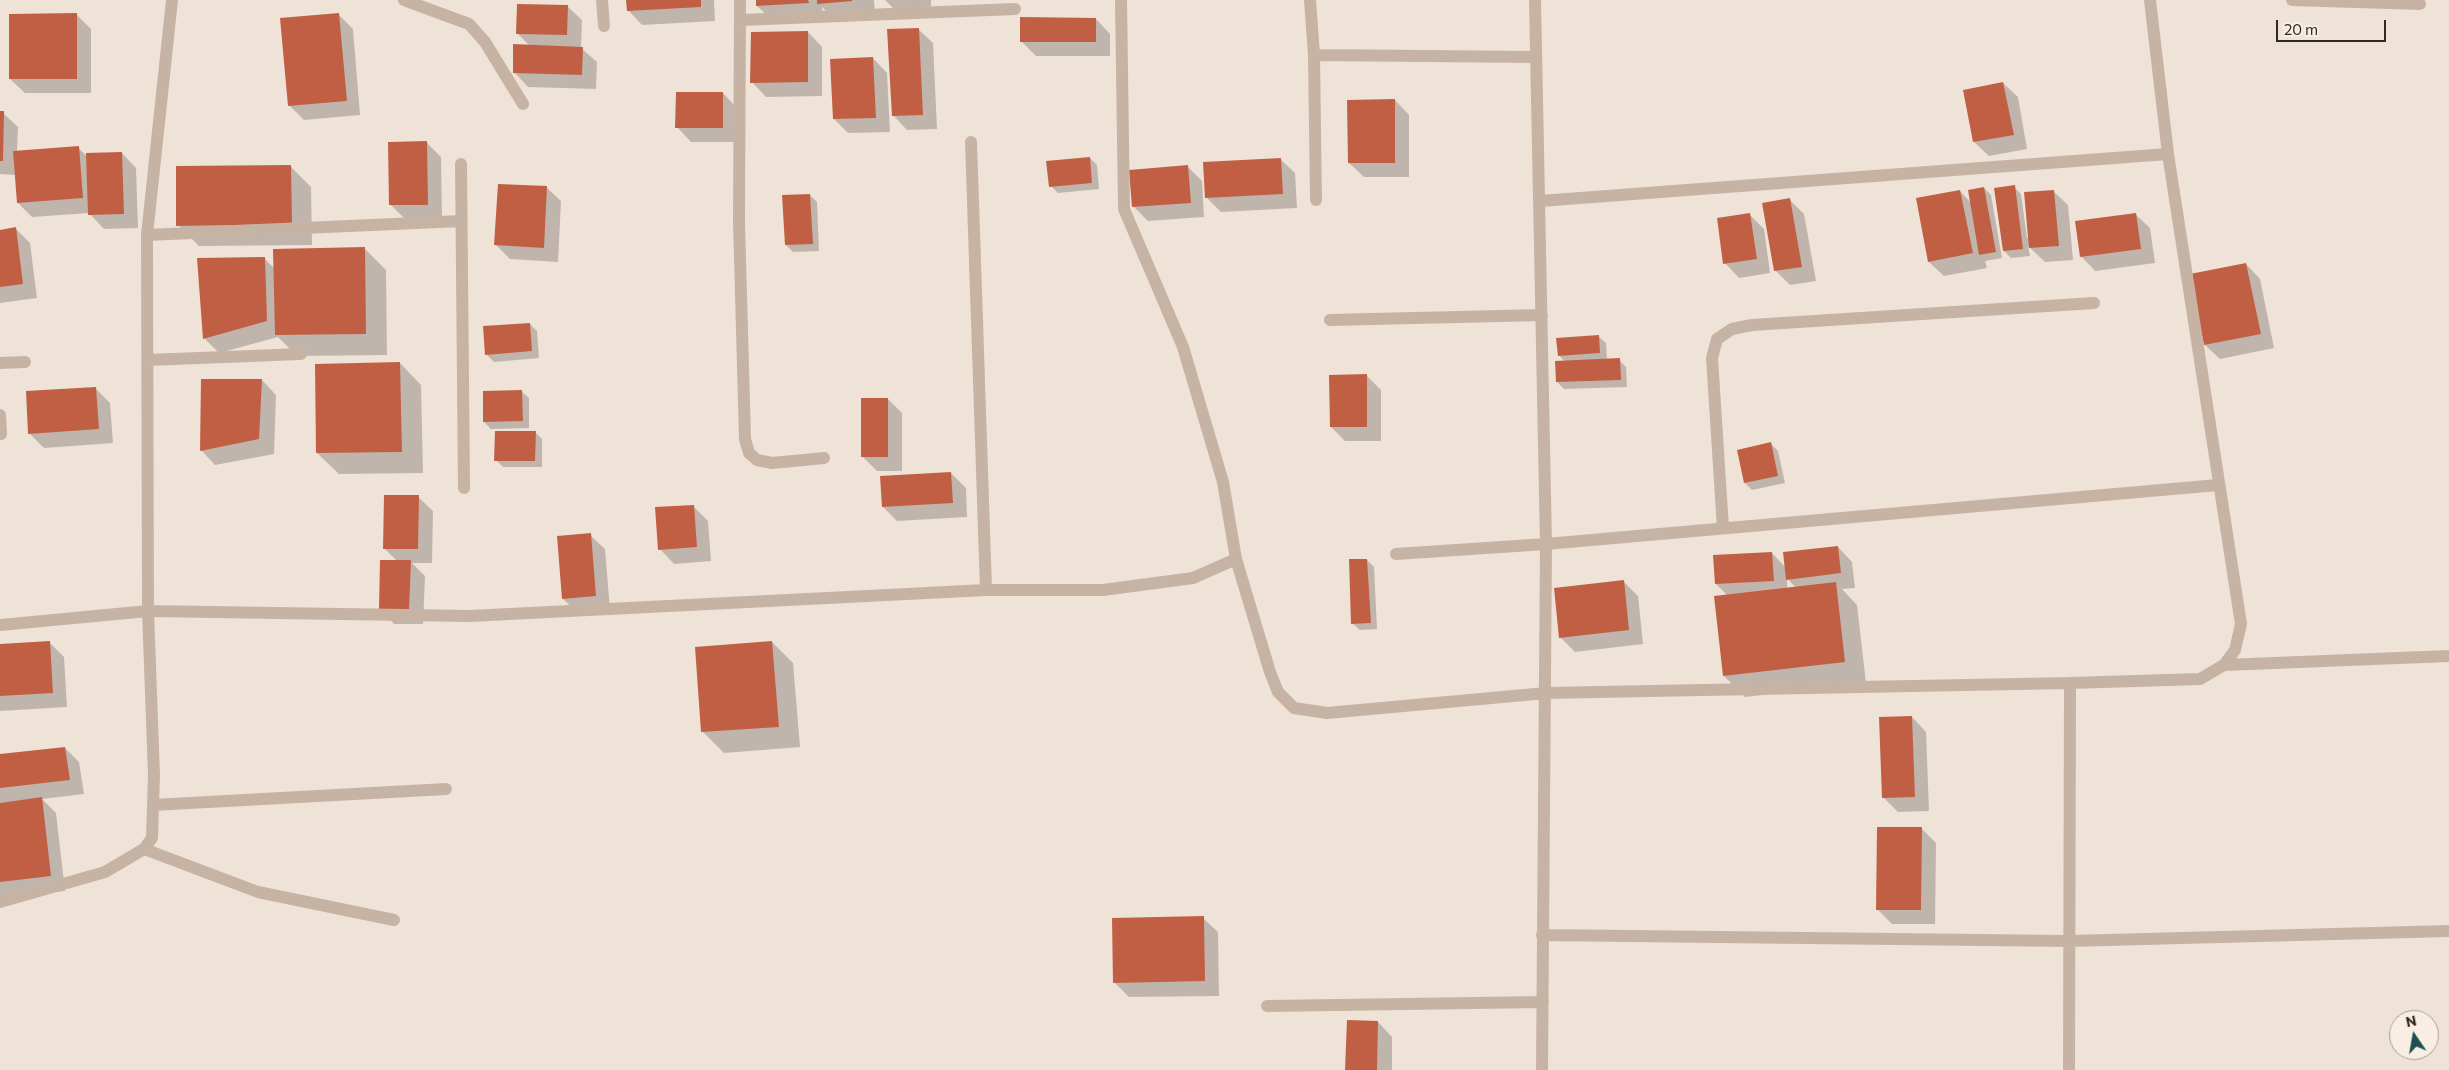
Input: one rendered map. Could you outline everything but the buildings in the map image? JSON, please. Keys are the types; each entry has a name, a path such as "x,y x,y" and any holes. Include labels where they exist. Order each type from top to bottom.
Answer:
{"street":[{"path":"0,902 105,872 144,849 152,838 154,775 148,611 147,235 172,0"},
{"path":"404,0 417,2 469,24 484,42 523,104"},
{"path":"602,0 604,26"},
{"path":"740,0 739,222 745,439 749,453 757,460 772,463 824,458"},
{"path":"1121,0 1124,209 1183,347 1222,482 1236,559 1270,672 1278,692 1294,708 1327,713 1546,693 2200,679 2224,666 2449,656"},
{"path":"1310,0 1314,55 1316,200"},
{"path":"1534,0 1540,201 1546,544 1542,1070"},
{"path":"2150,0 2168,154 2241,624 2235,650 2224,666"},
{"path":"2292,0 2420,4"},
{"path":"741,20 1015,9"},
{"path":"1314,55 1535,57"},
{"path":"971,142 986,590"},
{"path":"1540,201 2168,154"},
{"path":"461,164 464,488"},
{"path":"147,235 461,221"},
{"path":"1723,528 1712,358 1717,340 1732,330 1752,325 2094,303"},
{"path":"1330,320 1542,315"},
{"path":"148,360 301,354"},
{"path":"0,363 25,362"},
{"path":"0,415 1,434"},
{"path":"1396,554 1546,544 2218,485"},
{"path":"0,624 148,611 470,616 986,590 1104,590 1193,578 1236,559"},
{"path":"2068,1070 2070,683"},
{"path":"153,805 446,789"},
{"path":"144,849 258,892 394,920"},
{"path":"1542,935 2069,941 2449,931"},
{"path":"1267,1006 1543,1002"}]}
